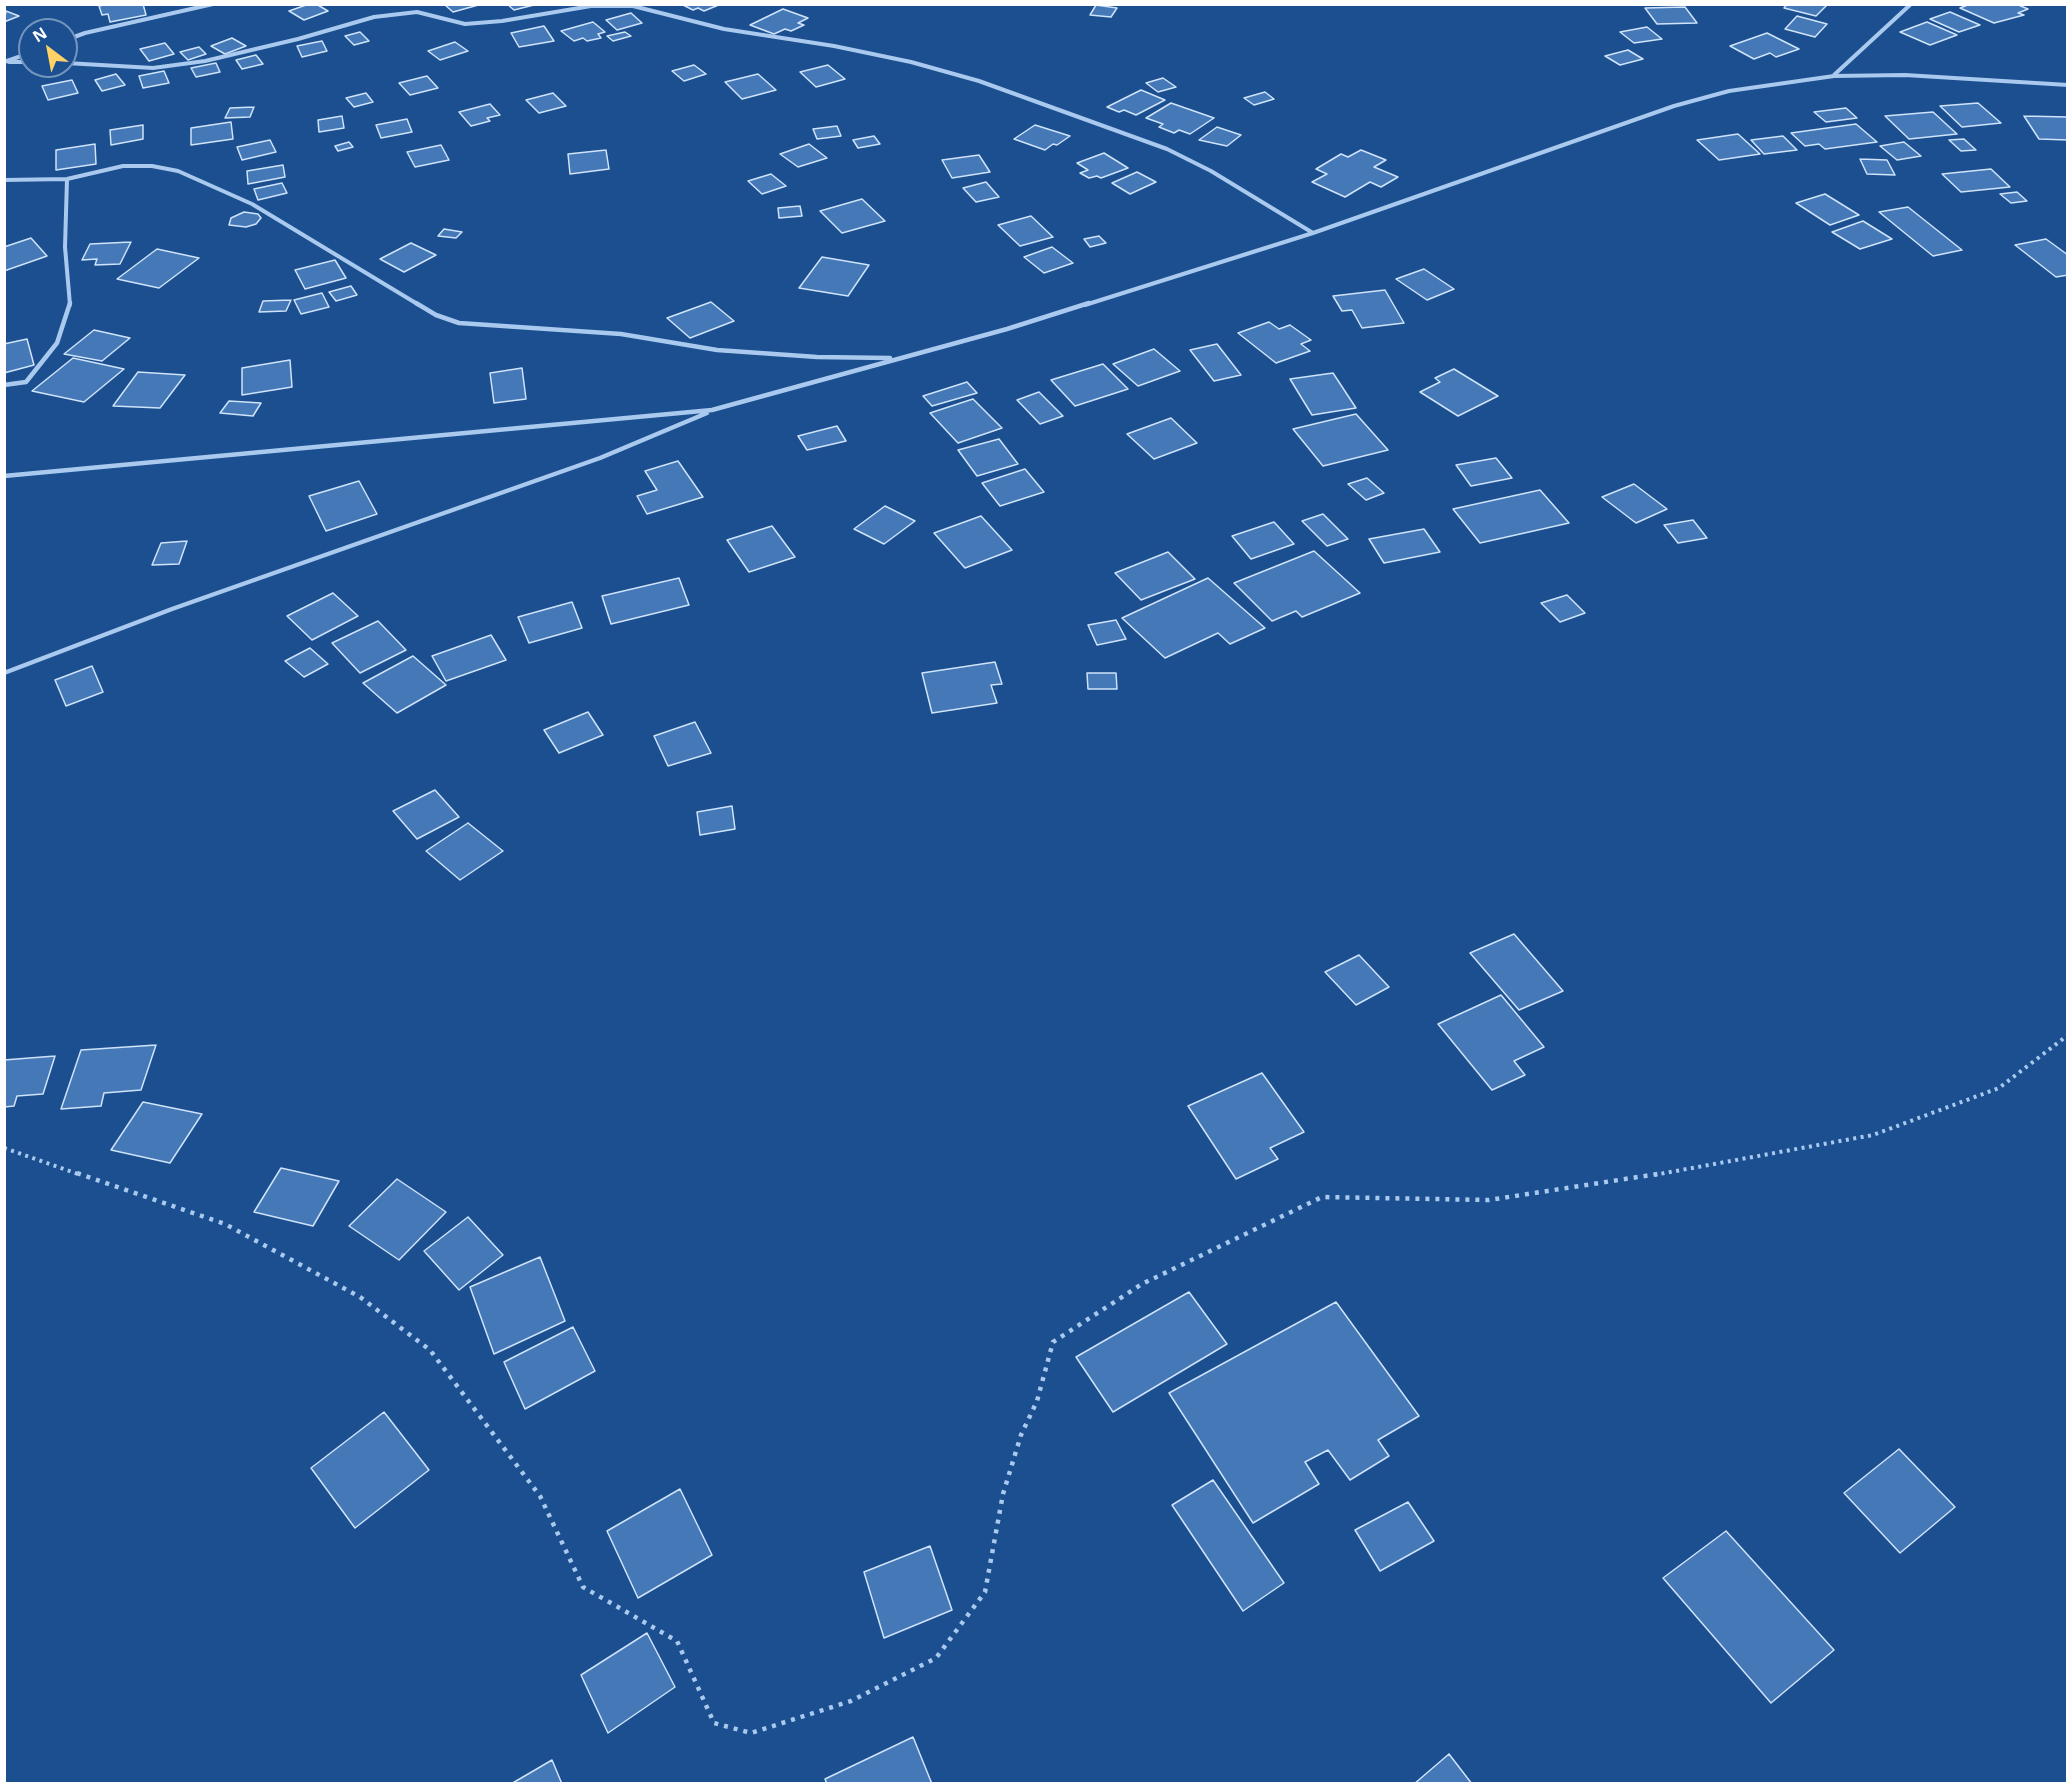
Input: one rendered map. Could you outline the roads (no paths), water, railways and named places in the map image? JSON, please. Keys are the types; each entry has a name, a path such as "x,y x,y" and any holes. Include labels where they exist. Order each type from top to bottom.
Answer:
{"street":[{"path":"78,36 213,4"},
{"path":"1834,76 1911,4"},
{"path":"78,64 153,68 205,62 259,50 364,19 417,12 465,24 502,21 591,6 633,6 724,29 834,46 953,72 1167,149 1228,181 1313,233"},
{"path":"4,673 172,609 600,458 712,410 1007,329 1313,233 1674,106 1750,87 1834,76 1905,75 2067,85"},
{"path":"4,180 67,179 123,166 152,166 178,171 252,204 436,315 459,323 621,334 717,350 817,357 897,359"},
{"path":"4,385 26,382 57,344 70,305 65,247 67,179"},
{"path":"4,476 712,410"}]}
